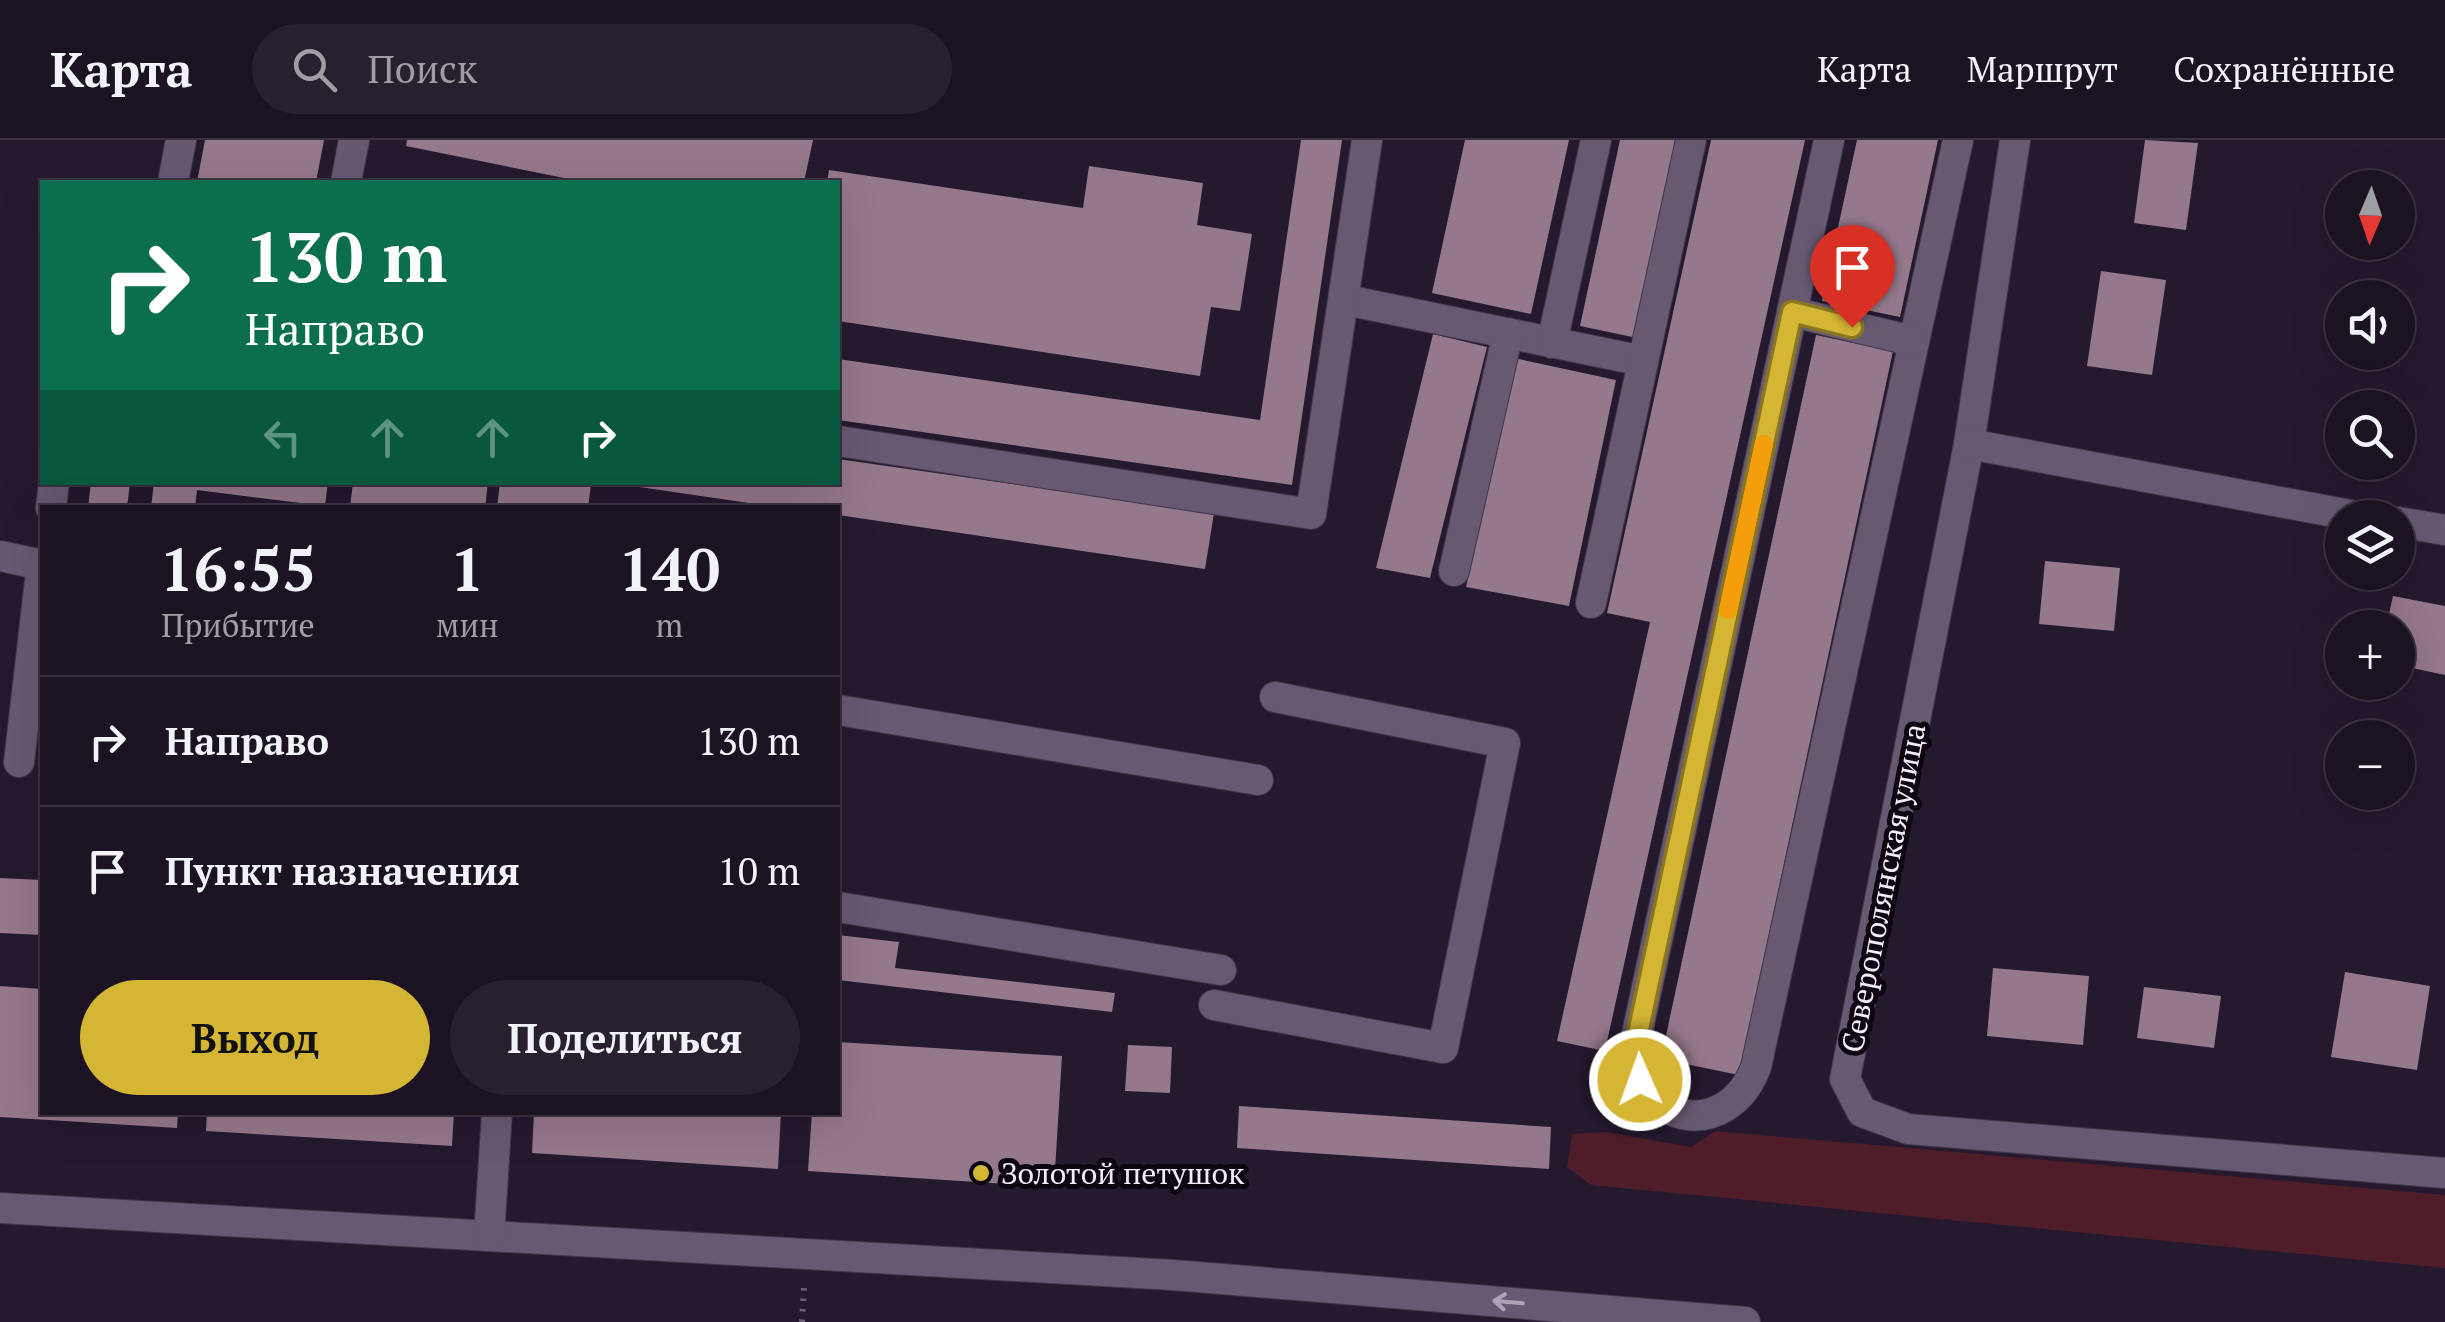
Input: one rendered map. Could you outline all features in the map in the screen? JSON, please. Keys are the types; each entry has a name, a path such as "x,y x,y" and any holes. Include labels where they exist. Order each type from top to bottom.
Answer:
{"street":[{"path":"173,180 181,140"},
{"path":"346,180 354,140"},
{"path":"840,441 1311,514 1367,140"},
{"path":"1552,342 1596,140"},
{"path":"1591,602 1691,140"},
{"path":"1829,140 1636,1043 1640,1080 1665,1108 1683,1115 1721,1111 1737,1100 1756,1068 1958,140"},
{"name":"Северополянская улица","path":"2016,140 1970,444 1845,1080 1862,1112 1908,1129 2445,1173"},
{"path":"1346,300 1643,362"},
{"path":"1792,312 1913,342"},
{"path":"1454,571 1508,334"},
{"path":"1970,444 2325,510"},
{"path":"2415,525 2445,530"},
{"path":"0,556 40,564"},
{"path":"19,762 40,581"},
{"path":"1214,1005 1443,1048 1505,742 1275,697"},
{"path":"840,710 1258,780"},
{"path":"840,907 1222,970"},
{"path":"489,1236 498,1115"},
{"path":"0,1208 1174,1275 1745,1322"}],"shaded area":[{"path":"1715,1131 2445,1195 2445,1268 1591,1185 1567,1167 1572,1134 1606,1132 1691,1147"}],"building":[{"path":"205,140 324,140 316,180 197,180"},
{"path":"407,140 813,140 804,180 574,180 406,146"},
{"path":"1301,140 1342,140 1292,485 840,420 840,359 1260,420"},
{"path":"1465,140 1569,140 1531,314 1432,293"},
{"path":"1620,140 1679,140 1637,338 1580,326"},
{"path":"1711,140 1805,140 1605,1051 1557,1041 1650,622 1607,613"},
{"path":"1857,140 1938,140 1900,317 1822,301"},
{"path":"2145,140 2198,143 2186,230 2134,223"},
{"path":"1089,166 1203,183 1197,225 1252,234 1240,311 1211,307 1200,376 840,321 840,180 827,180 829,170 1083,208"},
{"path":"2101,271 2166,280 2152,375 2087,366"},
{"path":"1433,334 1487,347 1430,578 1376,568"},
{"path":"1816,335 1893,351 1739,1075 1661,1059"},
{"path":"1514,358 1616,380 1569,606 1466,587"},
{"path":"840,459 1214,513 1205,569 840,515 840,505 763,505 626,485 840,485"},
{"path":"91,485 130,485 127,505 88,505"},
{"path":"154,485 328,485 325,505 197,490 195,505 151,505"},
{"path":"353,485 488,485 485,505 350,505"},
{"path":"500,485 591,485 588,505 497,505"},
{"path":"2045,561 2120,568 2114,631 2039,624"},
{"path":"2393,596 2445,606 2445,675 2415,669 2415,610 2390,610"},
{"path":"0,878 40,880 40,935 0,933"},
{"path":"840,935 899,942 895,968 1115,993 1112,1012 840,980"},
{"path":"1993,968 2089,976 2083,1045 1987,1036"},
{"path":"2345,972 2430,986 2417,1070 2331,1057"},
{"path":"0,986 40,989 40,1115 178,1115 177,1128 0,1117"},
{"path":"2144,987 2221,996 2214,1048 2137,1038"},
{"path":"840,1042 1062,1056 1054,1187 808,1171 812,1115 840,1115"},
{"path":"1128,1045 1172,1047 1170,1093 1125,1091"},
{"path":"1239,1106 1551,1127 1549,1169 1237,1148"},
{"path":"207,1115 454,1115 452,1146 206,1131"},
{"path":"534,1115 781,1115 778,1169 532,1153"}],"slow traffic":[{"path":"1728,610 1764,444"}],"place":[{"name":"Золотой петушок","path":"981,1173"}],"route":[{"path":"1640,1080 1635,1062 1636,1043 1792,312 1852,327"}]}
